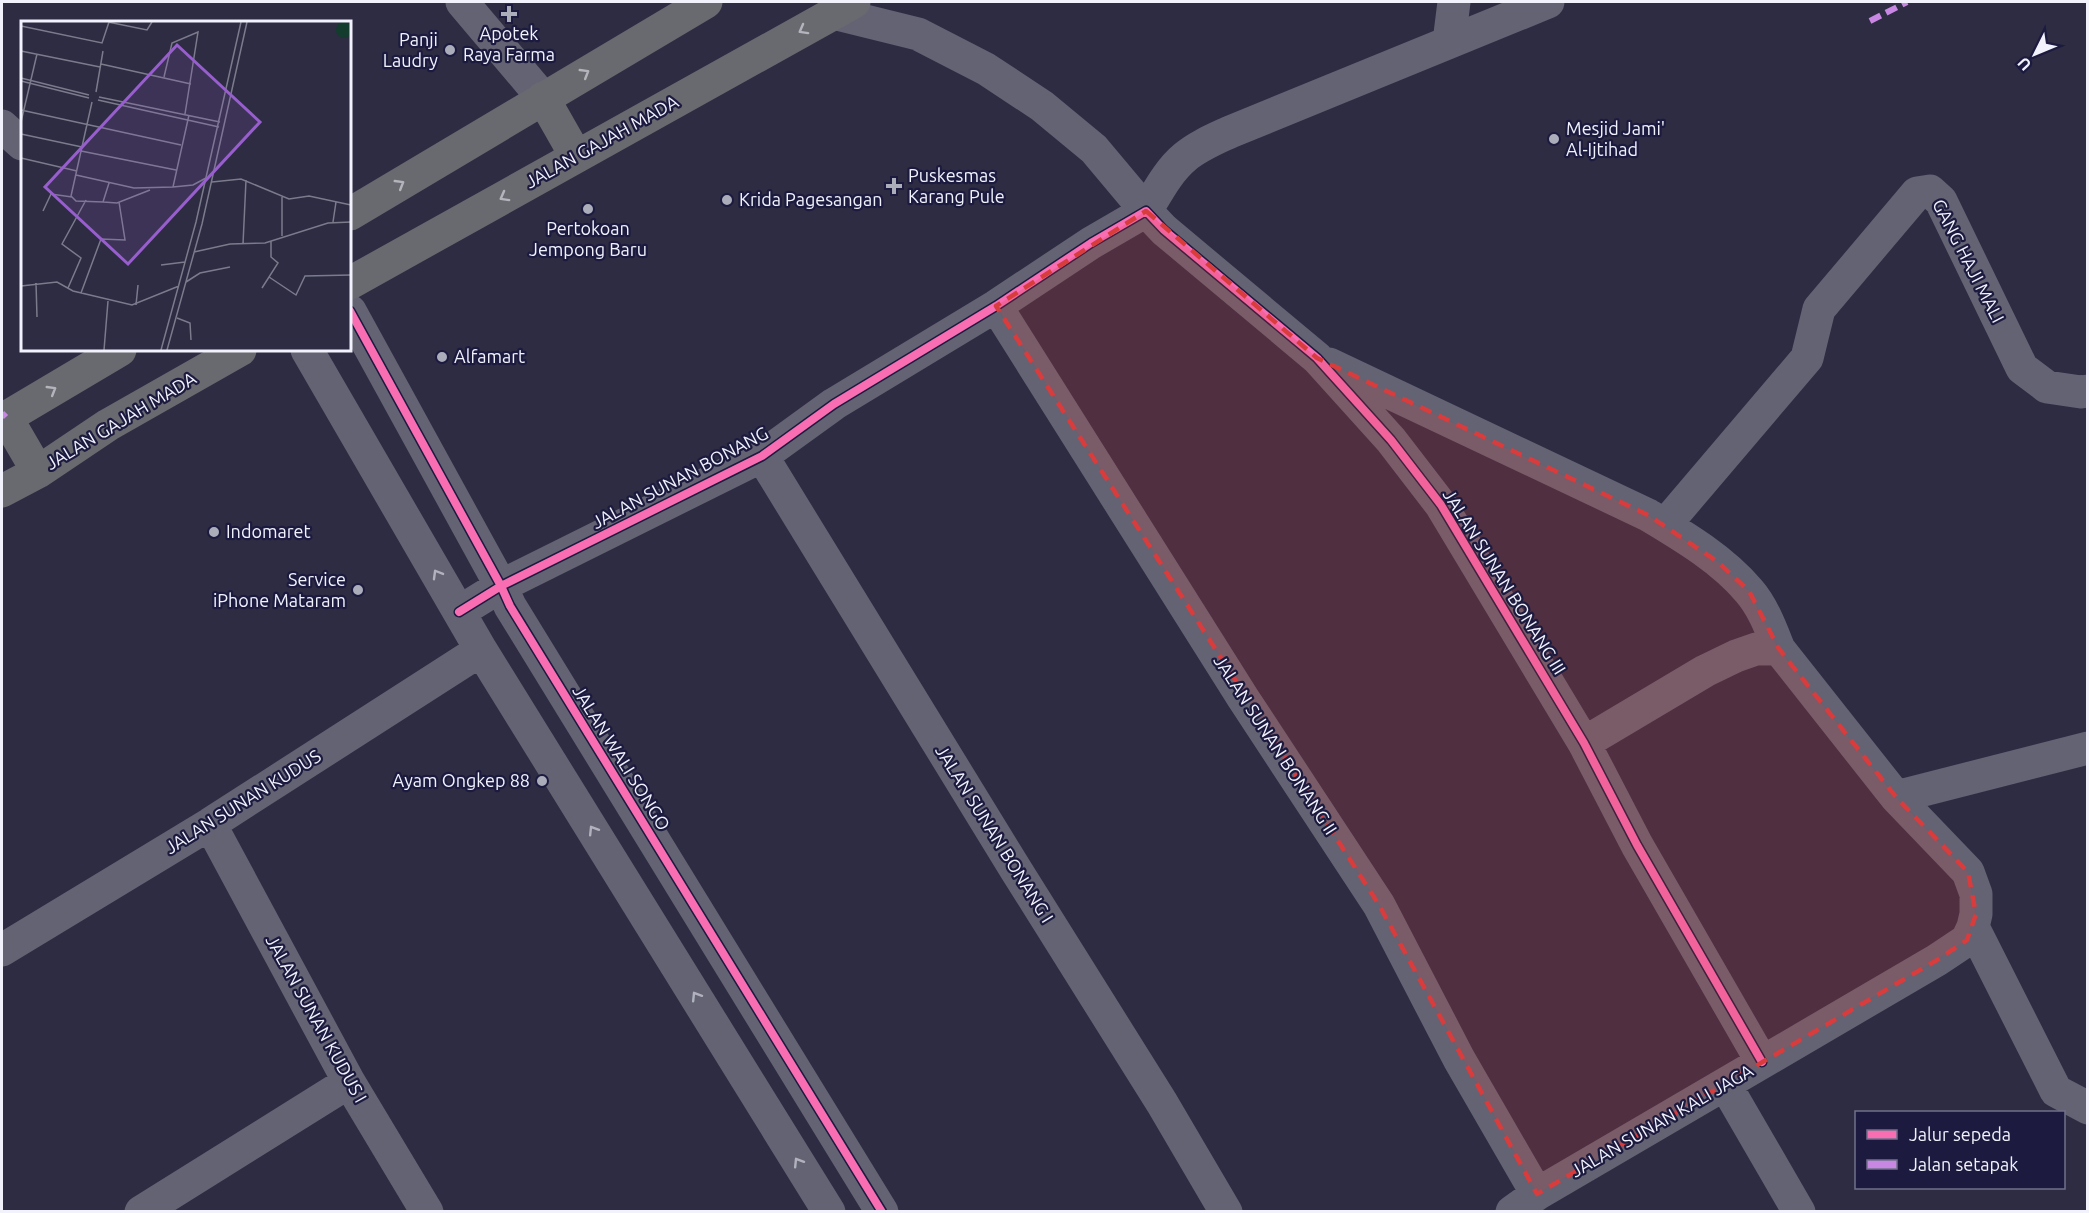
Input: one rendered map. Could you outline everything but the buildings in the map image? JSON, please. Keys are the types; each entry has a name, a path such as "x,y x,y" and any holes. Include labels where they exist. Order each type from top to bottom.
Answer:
{"main road":[{"path":"351,213 706,2"},
{"name":"JALAN GAJAH MADA","path":"351,283 844,7"},
{"path":"543,98 576,156"},
{"path":"38,472 4,419 118,351"},
{"name":"JALAN GAJAH MADA","path":"2,491 38,472 108,425 238,351"}],"street":[{"path":"462,2 543,98"},
{"path":"1449,42 1454,2"},
{"path":"1146,211 1165,181 1184,158 1201,146 1230,132 1548,2"},
{"name":"JALAN SUNAN BONANG III","path":"844,7 918,34 986,69 1042,106 1094,149 1164,230 1317,358 1391,440 1441,505 1584,743 1637,845 1762,1062"},
{"path":"2,126 21,143"},
{"name":"GANG HAJI MALI","path":"1665,525 1807,358 1819,309 1917,193 1930,191 1941,201 2022,368 2047,387 2088,391"},
{"name":"JALAN SUNAN BONANG","path":"459,612 501,586 762,456 834,404 996,306 1091,243 1146,211"},
{"name":"JALAN SUNAN BONANG II","path":"996,306 1244,698 1379,905 1459,1059 1524,1203"},
{"name":"JALAN WALI SONGO","path":"351,313 510,606 882,1212"},
{"path":"308,351 481,650 829,1212"},
{"path":"1317,358 1648,515 1684,537 1718,562 1749,591 1766,617 1779,649 1896,797 1968,872 1976,894 1976,914 1973,927 2056,1091 2088,1108"},
{"name":"JALAN SUNAN BONANG I","path":"762,456 1162,1103 1226,1212"},
{"path":"1584,743 1706,671 1736,656 1756,649 1779,649"},
{"name":"JALAN SUNAN KUDUS","path":"2,950 210,824 481,650"},
{"path":"1896,797 2088,748"},
{"name":"JALAN SUNAN KUDUS I","path":"210,824 349,1082 427,1212"},
{"name":"JALAN SUNAN KALI JAGA","path":"1524,1203 1937,960 1967,940 1973,927"},
{"path":"141,1212 349,1082"},
{"path":"1726,1086 1799,1212"}],"highlighted area":[{"path":"1146,211 1317,358 1648,515 1718,562 1749,591 1779,649 1896,797 1968,872 1976,914 1967,940 1937,960 1537,1194 1379,905 996,306"}],"marked path":[{"path":"1870,21 1907,2"},
{"path":"2,413 6,417"}],"cycle path":[{"path":"459,612 501,586 762,456 834,404 996,306 1091,243 1146,211 1164,230 1317,358 1391,440 1441,505 1584,743 1637,845 1762,1062"},
{"path":"351,313 510,606 882,1212"}],"place":[{"name":"Apotek Raya Farma","path":"509,14"},
{"name":"Panji Laudry","path":"450,50"},
{"name":"Mesjid Jami' Al-Ijtihad","path":"1554,139"},
{"name":"Puskesmas Karang Pule","path":"894,186"},
{"name":"Krida Pagesangan","path":"727,200"},
{"name":"Pertokoan Jempong Baru","path":"588,209"},
{"name":"Alfamart","path":"442,357"},
{"name":"Indomaret","path":"214,532"},
{"name":"Service iPhone Mataram","path":"358,590"},
{"name":"Ayam Ongkep 88","path":"542,781"}]}
